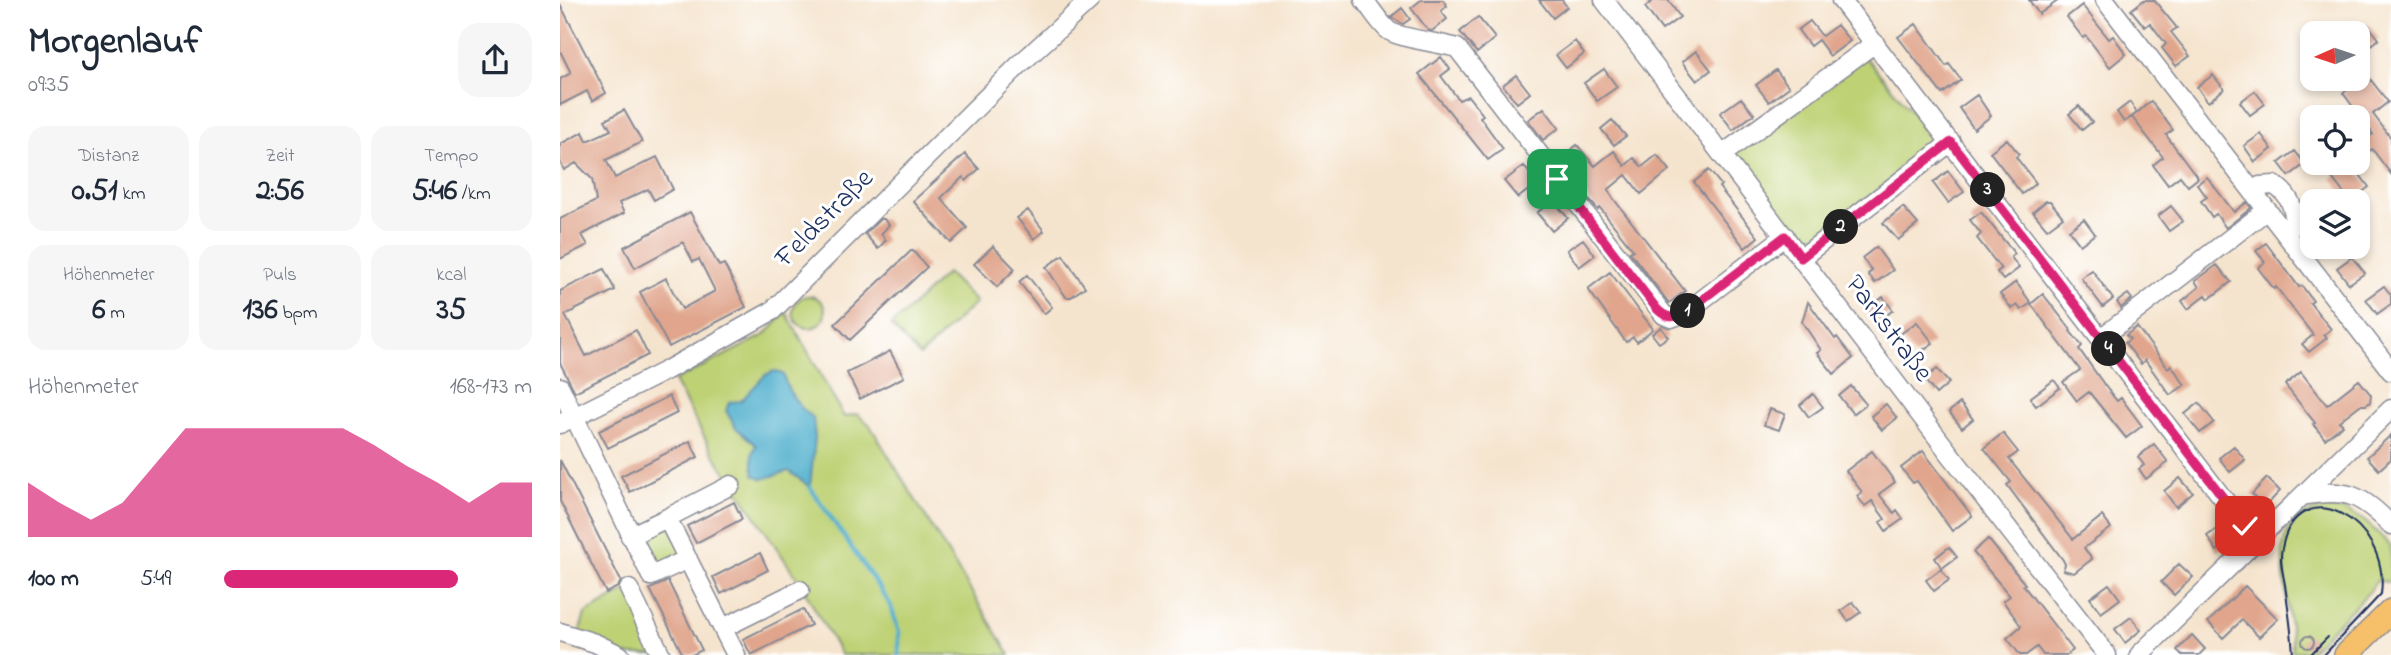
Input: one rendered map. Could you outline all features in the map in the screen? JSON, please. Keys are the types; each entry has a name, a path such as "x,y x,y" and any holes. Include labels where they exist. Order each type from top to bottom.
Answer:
{"main road":[{"path":"2346,655 2391,611"}],"street":[{"name":"Feldstraße","path":"567,420 667,370 772,311 1019,65 1090,0"},
{"path":"1364,0 1389,32 1457,48 1664,315 1671,317 1685,313 1785,236"},
{"name":"Parkstraße","path":"1604,0 2107,655"},
{"path":"1841,0 2255,540"},
{"path":"2105,0 2391,371"},
{"path":"1723,154 1875,43"},
{"path":"1801,258 1951,142"},
{"path":"2252,190 2260,186 2274,185 2287,196 2292,209 2293,228 2286,235"},
{"path":"2101,338 2267,210"},
{"path":"560,387 567,420 651,576 688,559"},
{"path":"2138,655 2391,409"},
{"path":"630,536 731,485"},
{"path":"2302,496 2331,492 2391,508"},
{"path":"2366,502 2391,526"},
{"path":"667,518 736,655"},
{"path":"629,589 661,655"},
{"path":"723,628 800,590"},
{"path":"560,632 595,643 620,655"}],"green space":[{"path":"1865,57 1940,144 1803,246 1732,152"},
{"path":"947,273 976,302 920,356 891,326"},
{"path":"809,296 820,301 825,312 820,323 809,328 798,323 793,312 798,301"},
{"path":"786,312 844,417 857,414 869,424 1010,655 841,655 799,581 714,455 674,381 765,335"},
{"path":"2325,508 2354,514 2391,546 2391,582 2376,581 2370,591 2307,654 2303,651 2293,652 2283,564 2285,539 2297,519"},
{"path":"667,518 688,559 651,576 630,536"},
{"path":"629,589 661,655 620,655 578,637 585,614"}],"water":[{"path":"774,371 783,374 794,398 813,418 815,438 810,487 789,471 763,479 754,475 752,454 756,445 736,428 726,411 729,402 741,401 765,375"}],"building":[{"path":"1421,0 1443,0 1447,6 1441,11 1447,19 1432,31 1428,30 1411,8"},
{"path":"1539,0 1562,0 1567,7 1553,18"},
{"path":"1654,0 1668,0 1680,17 1662,30 1645,7"},
{"path":"2029,0 2059,0 2039,14"},
{"path":"2144,0 2154,0 2177,28 2171,32 2190,56 2176,66 2162,48 2166,44 2150,23 2145,27 2131,10"},
{"path":"560,4 606,93 592,101 587,91 560,105 560,79 571,73 560,51"},
{"path":"2082,5 2109,39 2113,36 2126,54 2110,67 2067,17"},
{"path":"1402,8 1410,19 1403,24 1391,17"},
{"path":"1478,17 1495,38 1477,53 1460,32"},
{"path":"1810,21 1822,36 1837,25 1850,41 1830,56 1818,40 1810,46 1798,30"},
{"path":"1916,24 1946,66 1949,64 1961,80 1942,94 1898,37"},
{"path":"2370,28 2379,39 2370,46"},
{"path":"1575,41 1584,54 1566,68 1556,55"},
{"path":"1696,51 1711,70 1697,81 1682,62"},
{"path":"1441,57 1450,69 1441,76 1459,100 1468,96 1503,149 1488,160 1419,74"},
{"path":"1604,69 1617,87 1597,101 1584,83"},
{"path":"1776,70 1789,87 1769,102 1756,85"},
{"path":"1516,75 1530,93 1517,103 1503,85"},
{"path":"2213,75 2224,89 2208,102 2197,87"},
{"path":"2370,79 2388,102 2373,114 2391,138 2391,174 2372,149 2370,151 2370,136 2373,134 2370,130 2370,105 2352,105 2343,93 2370,91"},
{"path":"2255,91 2265,104 2250,115 2240,102"},
{"path":"1977,95 1991,116 1974,129 1959,108"},
{"path":"1741,98 1754,114 1733,130 1720,113"},
{"path":"2151,101 2173,130 2166,135 2198,178 2188,186 2180,176 2168,185 2153,165 2163,157 2132,117"},
{"path":"2130,102 2137,113 2124,122 2117,112"},
{"path":"2079,106 2092,122 2082,130 2069,114"},
{"path":"1544,108 1559,128 1543,140 1528,120"},
{"path":"624,110 642,142 606,160 615,178 657,157 673,189 654,200 648,189 619,203 624,213 582,235 588,245 560,259 560,219 596,201 592,179 576,163 564,170 560,162 560,144 583,132 587,141 611,130 605,120"},
{"path":"1612,120 1626,136 1614,145 1601,129"},
{"path":"2261,134 2272,149 2255,162 2244,146"},
{"path":"2007,139 2019,154 2016,157 2036,183 2022,194 1990,152"},
{"path":"1577,145 1595,166 1614,151 1625,166 1634,158 1642,167 1657,155 1670,170 1641,194 1626,175 1608,190 1685,291 1669,303 1630,252 1633,250 1558,160"},
{"path":"2295,151 2300,158 2300,168 2289,176 2279,163"},
{"path":"965,154 979,169 966,181 963,177 941,198 967,228 951,243 913,201"},
{"path":"1524,166 1537,183 1518,198 1504,181"},
{"path":"1709,170 1758,237 1745,248 1694,182"},
{"path":"1948,171 1964,192 1948,203 1933,183"},
{"path":"2336,175 2360,175 2369,187 2341,189 2332,178"},
{"path":"2207,177 2234,212 2247,202 2251,208 2226,228 2216,214 2212,217 2201,201 2207,197 2197,184"},
{"path":"1553,200 1568,218 1552,231 1537,213"},
{"path":"2046,201 2050,201 2063,217 2047,229 2033,212"},
{"path":"2171,206 2183,221 2169,231 2158,216"},
{"path":"1903,207 1918,224 1898,240 1883,223"},
{"path":"1028,210 1044,231 1034,239 1017,218"},
{"path":"690,212 719,266 724,264 746,307 669,347 640,292 666,278 682,309 715,291 699,259 693,262 683,242 635,268 624,247"},
{"path":"1981,212 2015,254 2011,257 2019,268 2003,280 1997,272 2001,269 1977,238 1981,234 1970,220"},
{"path":"880,219 884,219 889,225 881,234 886,240 878,249 865,234"},
{"path":"2084,219 2095,234 2080,245 2069,230"},
{"path":"1583,239 1595,255 1579,267 1567,250"},
{"path":"2266,243 2299,287 2302,286 2313,301 2310,303 2331,329 2324,335 2327,338 2309,352 2302,344 2313,335 2258,268 2265,262 2256,251"},
{"path":"993,246 1015,269 997,287 974,264"},
{"path":"1876,247 1893,270 1875,283 1868,274 1872,271 1862,258"},
{"path":"912,250 927,267 850,340 835,324"},
{"path":"1063,255 1085,287 1071,297 1066,297 1046,267"},
{"path":"2354,259 2365,273 2349,284 2337,268"},
{"path":"2217,265 2231,282 2209,299 2206,295 2188,309 2182,301 2199,287 2195,281"},
{"path":"604,269 615,290 565,315 586,356 636,330 648,355 575,392 560,363 560,291"},
{"path":"2092,270 2113,299 2103,307 2081,278"},
{"path":"1610,272 1653,329 1637,342 1633,337 1626,342 1588,289"},
{"path":"1027,275 1052,307 1044,314 1019,282"},
{"path":"2016,282 2031,303 2021,310 2017,305 2012,309 2000,294"},
{"path":"2384,286 2391,295 2391,304 2377,314 2366,299"},
{"path":"2043,294 2082,346 2079,349 2108,390 2117,401 2121,398 2142,426 2126,438 2089,392 2077,401 2063,382 2080,370 2031,304"},
{"path":"2128,294 2132,299 2121,308 2117,302"},
{"path":"1883,297 1893,310 1878,322 1868,309"},
{"path":"1808,302 1835,339 1837,337 1853,358 1834,374 1817,353 1821,350 1802,322"},
{"path":"1917,322 1933,343 1914,356 1899,335"},
{"path":"1661,327 1668,337 1659,343 1652,334"},
{"path":"2137,327 2168,368 2171,365 2185,385 2170,395 2145,360 2141,364 2125,343 2130,339 2126,335"},
{"path":"890,351 904,377 860,399 847,373"},
{"path":"1937,369 1949,383 1936,394 1924,379"},
{"path":"2301,372 2327,405 2359,380 2371,395 2370,402 2360,405 2339,421 2343,425 2325,439 2285,385"},
{"path":"2054,380 2060,388 2036,406 2030,398"},
{"path":"1851,386 1866,404 1853,414 1839,396"},
{"path":"1813,394 1823,407 1809,417 1800,405"},
{"path":"669,396 677,413 608,448 599,431"},
{"path":"1960,403 1973,419 1962,428 1949,412"},
{"path":"2199,403 2214,422 2200,433 2185,414"},
{"path":"1886,404 1897,418 1882,430 1871,416"},
{"path":"1770,409 1785,414 1779,430 1764,425"},
{"path":"2003,433 2018,452 2009,459 2073,539 2102,516 2111,528 2084,548 2092,559 2074,573 2063,570 2063,560 2007,485 2011,482 1984,448"},
{"path":"2391,435 2391,459 2379,470 2367,457"},
{"path":"690,441 698,457 630,492 621,476"},
{"path":"2154,444 2168,462 2146,479 2139,469 2144,465 2138,457"},
{"path":"2234,446 2245,460 2230,472 2219,458"},
{"path":"1872,451 1895,482 1879,494 1894,513 1897,510 1903,519 1886,531 1880,522 1885,519 1872,501 1865,506 1857,496 1862,492 1846,471"},
{"path":"1923,451 1972,516 1952,531 1917,481 1913,483 1901,468"},
{"path":"560,460 621,581 618,587 606,593 560,501"},
{"path":"2180,478 2193,493 2176,507 2164,491"},
{"path":"2267,478 2280,491 2265,507 2252,494"},
{"path":"734,502 742,519 696,543 687,526"},
{"path":"2221,526 2231,541 2217,551 2207,536"},
{"path":"1988,539 2073,650 2067,655 2043,655 2037,647 2026,655 2020,655 2007,638 2021,626 2003,601 2010,596 1973,552"},
{"path":"1949,547 1957,557 1942,568 1935,558"},
{"path":"760,553 768,570 721,594 713,577"},
{"path":"2179,564 2193,577 2174,595 2161,582"},
{"path":"1941,569 1949,580 1934,591 1926,580"},
{"path":"668,581 702,650 692,655 683,655 650,589"},
{"path":"2109,584 2120,599 2101,613 2090,598"},
{"path":"2245,586 2278,619 2259,637 2242,620 2223,638 2208,622"},
{"path":"1853,602 1861,612 1848,621 1841,611"},
{"path":"803,609 811,625 751,655 743,639"},
{"path":"2131,617 2141,630 2125,643 2115,629"},
{"path":"2192,635 2205,649 2199,655 2182,655 2177,650"},
{"path":"2308,636 2314,642 2308,648 2302,642"}],"waterway":[{"path":"810,487 890,604 899,632 899,655"}],"tram line":[{"path":"2293,655 2281,562 2282,548 2291,525 2305,512 2323,509 2341,514 2358,526 2372,544 2380,567 2381,594 2324,655"},
{"path":"2310,655 2328,637"}],"route":[{"path":"1557,179 1657,309 1671,317 1685,313 1785,236 1801,258 1951,142 2245,526"}]}
